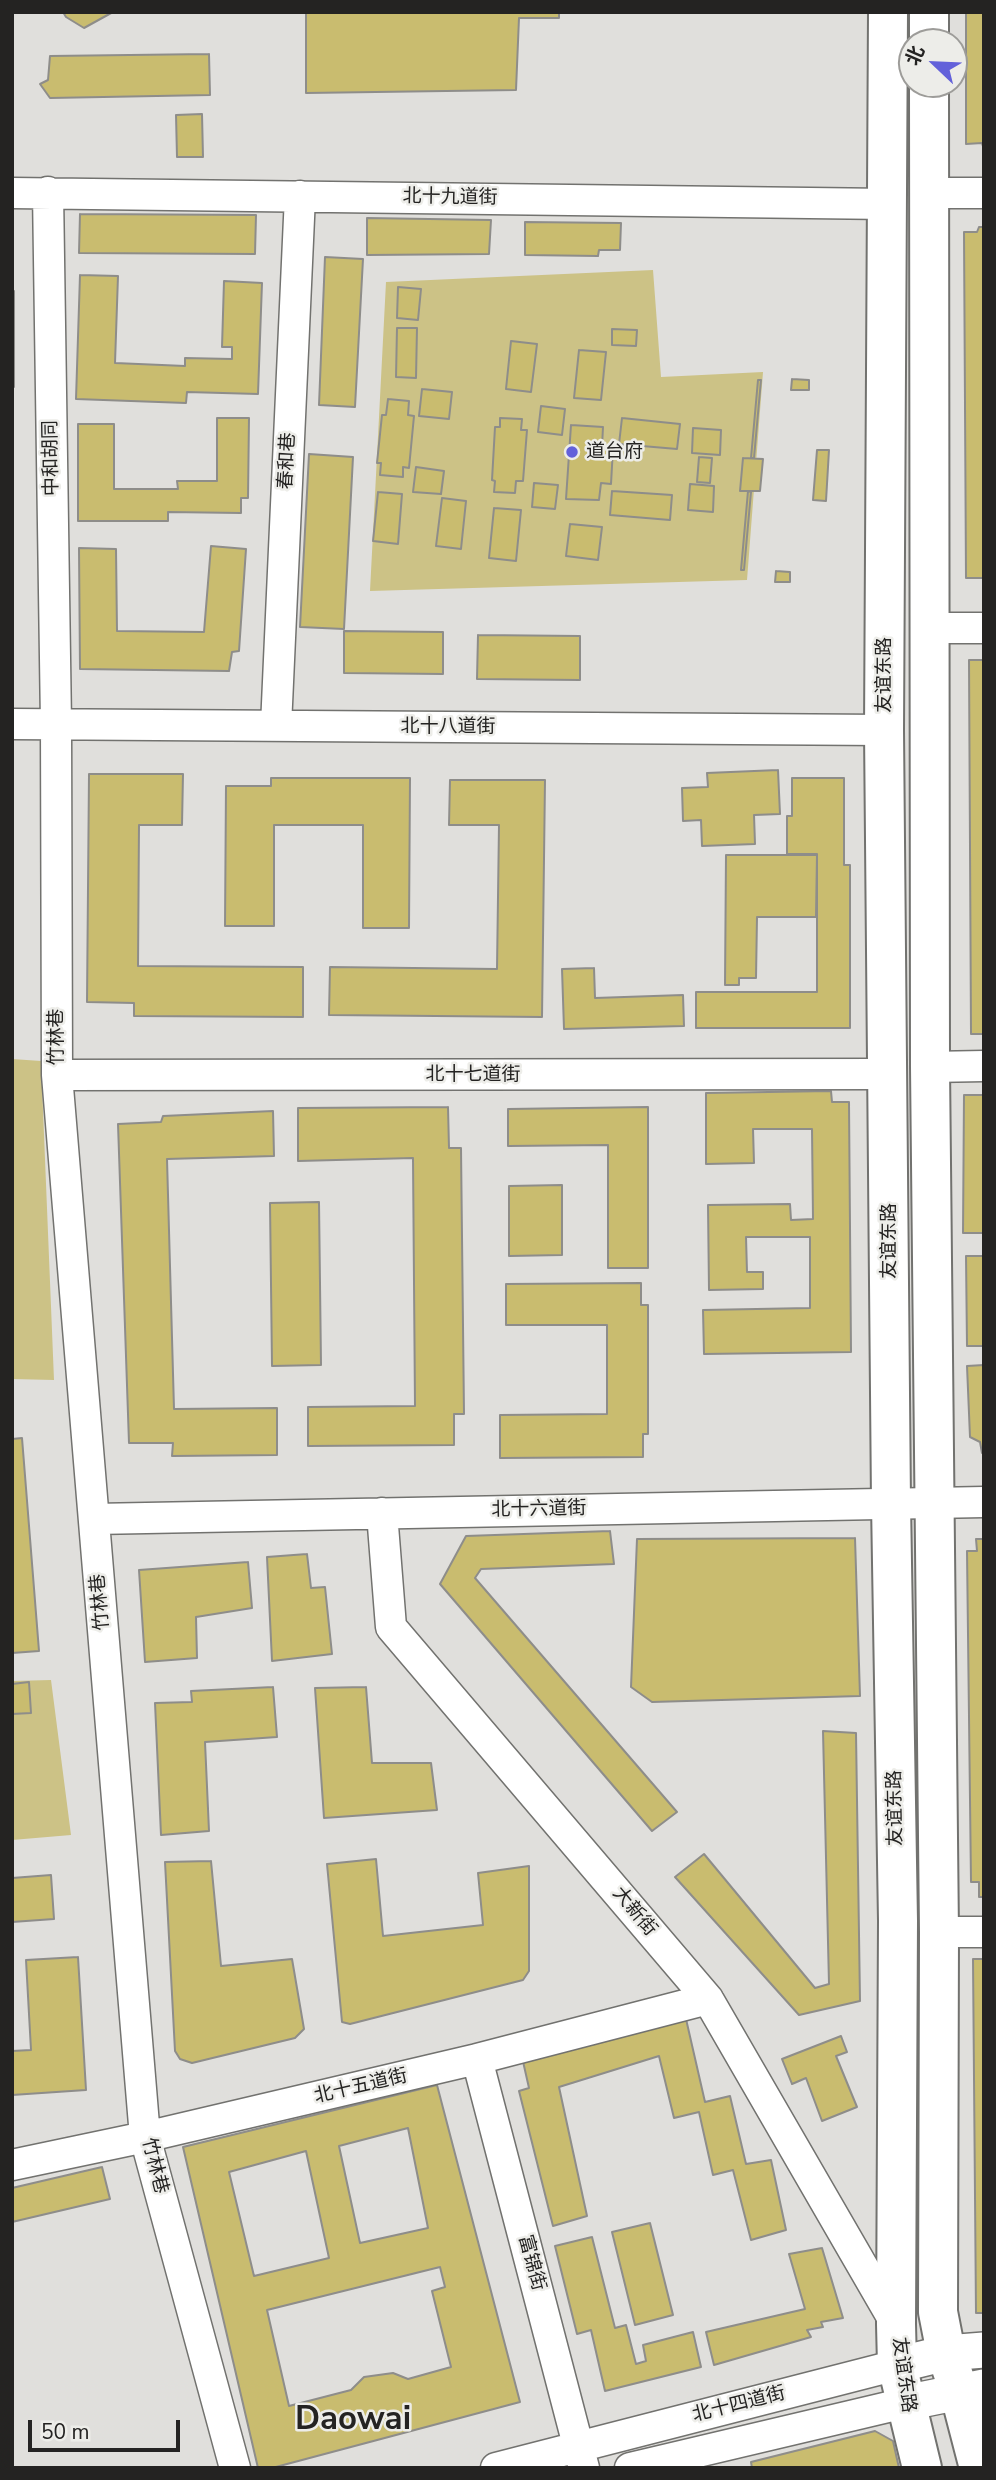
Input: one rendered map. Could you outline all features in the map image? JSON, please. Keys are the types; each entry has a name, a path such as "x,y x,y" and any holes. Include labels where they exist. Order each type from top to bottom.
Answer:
{"highway":[{"name":"友谊东路","path":"888,12 884,730 898,1921 896,2324 897,2365 922,2468"},
{"path":"929,98 930,1067 939,1932 938,2312 946,2353 971,2389 979,2468"}],"main road":[{"name":"北十四道街","path":"897,2365 946,2353 984,2350"},
{"name":"北十四道街","path":"905,2403 971,2389"}],"street":[{"name":"中和胡同","path":"48,192 56,724"},
{"name":"北十九道街","path":"12,193 888,204"},
{"path":"929,193 984,193"},
{"name":"春和巷","path":"276,726 300,195"},
{"path":"929,628 984,628"},
{"name":"北十八道街","path":"12,724 884,730"},
{"name":"竹林巷","path":"56,724 57,1075 145,2137 234,2468"},
{"path":"930,1067 984,1066"},
{"name":"北十七道街","path":"57,1075 889,1074"},
{"name":"北十六道街","path":"94,1518 984,1502"},
{"name":"大新街","path":"382,1513 391,1627 708,1999 896,2324"},
{"path":"939,1932 984,1933"},
{"name":"北十五道街","path":"12,2165 145,2137 477,2059 708,1999"},
{"name":"富锦街","path":"477,2059 581,2457"},
{"name":"北十四道街","path":"496,2468 581,2457 897,2365"},
{"name":"北十四道街","path":"630,2468 905,2403"}],"shaded area":[{"path":"653,270 661,377 763,372 747,580 370,591 386,282"},
{"path":"12,1059 41,1061 54,1380 12,1379"},
{"path":"51,1680 71,1835 12,1840 12,1681"}],"building":[{"path":"63,12 113,12 84,28 66,17"},
{"path":"306,12 559,12 559,18 519,18 516,90 306,93"},
{"path":"966,12 984,12 984,150 982,143 966,144"},
{"path":"209,54 210,95 50,98 40,84 48,80 50,56"},
{"path":"202,114 203,157 177,157 176,115"},
{"path":"80,214 256,215 255,254 79,253"},
{"path":"367,218 491,220 489,254 367,255"},
{"path":"525,222 621,223 620,250 599,250 598,256 525,255"},
{"path":"979,227 984,227 984,578 966,578 964,232 977,232"},
{"path":"325,257 363,259 355,407 319,405"},
{"path":"80,275 118,276 115,363 185,366 185,358 232,359 232,347 222,347 224,281 262,283 258,394 187,392 186,403 76,399"},
{"path":"398,287 421,289 418,320 397,318"},
{"path":"14,291 14,387 12,387"},
{"path":"397,328 417,328 416,378 396,377"},
{"path":"612,329 637,330 636,346 612,345"},
{"path":"511,341 537,344 531,392 506,389"},
{"path":"579,350 606,352 601,400 574,398"},
{"path":"792,379 809,380 809,390 791,390"},
{"path":"758,380 761,380 754,458 751,458"},
{"path":"422,389 452,392 449,419 419,416"},
{"path":"388,399 409,401 408,415 414,416 409,468 403,467 403,477 380,475 381,463 377,463 382,415 386,415"},
{"path":"541,406 565,409 562,435 538,432"},
{"path":"217,418 249,418 248,498 241,498 241,513 168,512 168,521 78,521 78,424 114,424 114,489 178,489 177,481 217,481"},
{"path":"500,418 522,419 521,430 527,430 523,481 516,481 515,493 494,492 495,481 492,480 495,427 500,427"},
{"path":"622,418 680,424 677,449 619,444"},
{"path":"571,425 603,427 602,447 613,448 611,484 601,483 599,500 566,499"},
{"path":"693,428 721,430 720,455 692,453"},
{"path":"817,450 829,450 826,501 813,500"},
{"path":"309,454 353,457 344,629 300,627"},
{"path":"699,457 712,458 710,483 697,482"},
{"path":"743,458 763,459 760,491 740,491"},
{"path":"416,467 444,471 441,494 413,492"},
{"path":"534,483 558,485 555,509 532,507"},
{"path":"690,484 714,486 713,512 688,510"},
{"path":"612,491 672,495 670,520 610,515"},
{"path":"748,491 751,492 744,570 741,570"},
{"path":"378,492 402,494 398,544 373,541"},
{"path":"442,498 466,501 461,549 436,546"},
{"path":"494,508 521,510 516,561 489,558"},
{"path":"570,524 602,527 598,560 566,556"},
{"path":"211,546 246,549 239,651 232,652 229,671 80,669 79,548 116,549 117,631 204,632"},
{"path":"776,571 790,572 790,582 775,582"},
{"path":"344,631 443,632 443,674 344,673"},
{"path":"478,635 580,636 580,680 477,679"},
{"path":"969,660 984,660 984,1034 971,1034"},
{"path":"778,770 780,814 754,815 755,844 702,846 701,820 683,821 682,788 708,787 707,773"},
{"path":"89,774 183,774 182,825 139,825 138,966 303,967 303,1017 134,1016 134,1003 87,1002"},
{"path":"271,778 410,778 409,928 363,928 363,825 274,825 274,926 225,926 226,786 271,786"},
{"path":"792,778 844,778 844,865 850,865 850,1028 696,1028 696,992 817,992 817,854 787,854 787,816 792,816"},
{"path":"450,780 545,780 542,1017 329,1015 330,967 497,969 499,825 449,825"},
{"path":"726,855 817,855 816,917 757,917 756,978 739,978 739,985 725,985"},
{"path":"594,968 595,998 683,995 684,1026 564,1029 562,969"},
{"path":"831,1091 832,1102 849,1102 851,1352 704,1354 703,1310 810,1308 810,1237 746,1237 747,1272 763,1272 763,1289 709,1290 708,1205 790,1204 791,1220 813,1219 812,1129 753,1129 754,1163 706,1164 706,1093"},
{"path":"964,1095 984,1095 984,1233 963,1233"},
{"path":"448,1107 449,1148 461,1148 464,1414 454,1414 454,1445 308,1446 308,1407 415,1406 413,1158 298,1161 298,1108"},
{"path":"648,1107 648,1268 608,1268 608,1145 508,1146 508,1109"},
{"path":"273,1111 274,1156 167,1159 174,1409 277,1408 277,1455 172,1456 173,1443 129,1443 118,1124 161,1122 163,1116"},
{"path":"562,1185 562,1255 509,1256 509,1186"},
{"path":"319,1202 321,1365 272,1366 270,1203"},
{"path":"966,1256 984,1256 984,1346 967,1346"},
{"path":"641,1283 641,1305 648,1305 648,1434 643,1434 643,1457 500,1458 500,1415 607,1414 607,1325 506,1325 506,1284"},
{"path":"984,1365 982,1453 980,1442 970,1437 967,1366"},
{"path":"22,1438 39,1651 12,1653 12,1439"},
{"path":"610,1531 614,1564 481,1569 475,1578 677,1812 652,1831 440,1584 466,1536"},
{"path":"855,1538 860,1696 652,1702 631,1687 637,1539"},
{"path":"976,1539 984,1539 984,1897 979,1897 979,1882 971,1882 967,1551 977,1551"},
{"path":"307,1554 311,1588 325,1587 332,1654 272,1661 267,1557"},
{"path":"248,1562 252,1608 196,1617 197,1658 145,1662 139,1570"},
{"path":"29,1682 31,1713 12,1714 12,1684"},
{"path":"273,1687 277,1737 205,1742 209,1831 161,1835 155,1703 192,1702 191,1691"},
{"path":"366,1687 372,1763 431,1763 437,1810 324,1818 315,1688"},
{"path":"823,1731 856,1733 860,2001 799,2015 675,1877 704,1854 815,1988 829,1984"},
{"path":"376,1859 383,1936 483,1925 478,1873 529,1866 529,1971 523,1980 350,2024 342,2022 327,1864"},
{"path":"211,1861 221,1966 292,1959 304,2029 295,2038 192,2063 180,2059 175,2051 165,1862"},
{"path":"51,1875 54,1919 12,1922 12,1878"},
{"path":"78,1957 86,2090 12,2095 12,2051 31,2050 26,1960"},
{"path":"973,1959 984,1959 984,2313 976,2313"},
{"path":"686,2019 705,2102 730,2096 746,2164 771,2160 786,2230 751,2240 733,2170 713,2175 699,2112 674,2118 659,2056 559,2087 587,2216 553,2226 519,2091 529,2088 522,2057"},
{"path":"841,2036 847,2052 836,2056 857,2107 822,2121 806,2078 792,2084 782,2059"},
{"path":"437,2085 520,2402 272,2468 258,2468 183,2147","holes":["408,2128 428,2228 360,2243 339,2146","306,2151 329,2258 254,2276 229,2172","440,2267 445,2287 432,2291 451,2367 408,2379 393,2373 364,2377 351,2390 289,2406 267,2310"]},
{"path":"102,2167 110,2199 12,2222 12,2188"},
{"path":"650,2223 673,2315 635,2325 612,2232"},
{"path":"592,2237 615,2328 626,2325 636,2364 646,2361 643,2345 693,2332 701,2367 605,2391 591,2330 577,2334 555,2246"},
{"path":"822,2248 843,2318 821,2322 823,2327 807,2330 811,2337 714,2365 706,2332 805,2309 789,2254"},
{"path":"875,2431 893,2441 899,2468 752,2468 751,2462"}],"place":[{"name":"道台府","path":"572,452"}],"district":[{"name":"Daowai","path":"353,2421"}]}
